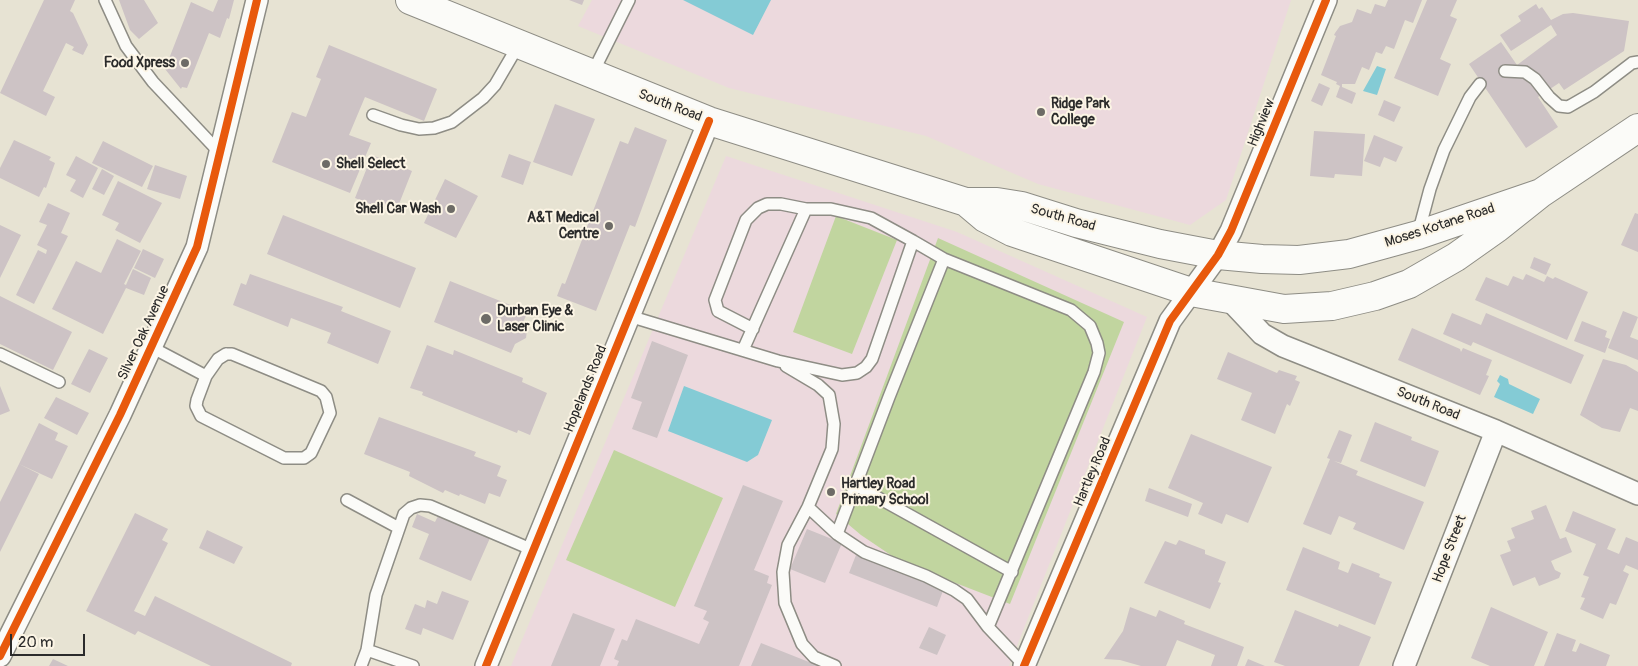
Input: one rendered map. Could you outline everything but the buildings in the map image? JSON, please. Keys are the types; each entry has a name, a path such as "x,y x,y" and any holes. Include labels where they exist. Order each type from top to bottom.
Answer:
{"main road":[{"name":"South Road","path":"410,0 591,75 709,121 966,202 997,202 1022,206 1132,237 1218,255"},
{"name":"Moses Kotane Road","path":"1192,292 1284,309 1332,306 1376,296 1409,284 1456,257 1541,193 1638,128"},
{"name":"Moses Kotane Road","path":"1218,255 1299,260 1349,254 1418,236 1541,193"},
{"name":"South Road","path":"966,202 985,218 1012,232 1192,292"}],"street":[{"name":"Silver Oak Avenue","path":"0,656 120,415 197,248 258,0"},
{"name":"Highview","path":"1192,292 1218,255 1231,231 1321,2"},
{"name":"Hopelands Road","path":"486,666 709,121"},
{"name":"Hartley Road","path":"1025,666 1170,321 1192,292"},
{"name":"South Road","path":"1229,299 1262,334 1284,346 1496,432 1638,494"},
{"name":"Hope Street","path":"1404,666 1496,432"}],"lane":[{"path":"105,0 126,46 153,82 221,154"},
{"path":"591,75 629,0"},
{"path":"373,115 400,126 418,129 434,128 452,122 483,98 495,85 519,44"},
{"path":"1505,71 1525,72 1535,79 1554,102 1559,106 1568,107 1594,92 1625,68 1638,62"},
{"path":"1418,236 1430,188 1444,150 1474,89 1480,84"},
{"path":"753,329 718,311 715,294 746,220 758,208 767,204 806,209 831,209 871,218 944,259 1071,310 1090,326 1099,353 1094,372 988,627"},
{"path":"743,350 806,209"},
{"path":"629,316 778,361 842,375 857,372 866,367 872,359 913,241"},
{"path":"837,534 888,396 944,259"},
{"path":"151,347 206,376"},
{"path":"0,354 59,382"},
{"path":"232,354 320,390 326,397 330,413 311,453 304,458 284,458 201,416 196,406 206,376 218,359 232,354"},
{"path":"778,361 829,395 834,424 832,449 808,508 788,545 783,572 784,603 802,644 814,658 835,666"},
{"path":"856,486 1012,572"},
{"path":"347,500 399,528"},
{"path":"362,666 367,650 376,595 404,514 411,508 420,505 430,506 493,531 533,550"},
{"path":"808,508 837,534 864,552 954,590 968,600 988,627 1025,666"},
{"path":"367,650 413,666"}],"shaded area":[{"name":"Ridge Park College","path":"592,0 1291,0 1226,200 1190,225 1038,184 926,136 729,88 578,26"},
{"name":"Hartley Road Primary School","path":"726,156 957,232 1147,317 1009,666 511,666"}],"green space":[{"path":"836,216 897,240 852,354 793,332"},
{"path":"938,238 1124,322 1010,604 901,562 861,535 836,514"},
{"path":"614,450 723,498 675,607 566,560"}],"water":[{"path":"683,0 771,0 753,35"},
{"path":"1377,66 1386,69 1377,95 1363,91"},
{"path":"1500,375 1508,379 1509,384 1540,399 1533,414 1494,397 1500,384 1497,381"},
{"path":"684,386 772,420 758,455 747,462 668,431"}],"cycle path":[{"path":"0,656 120,415 197,247 257,0"},
{"path":"1024,666 1170,321 1218,255 1231,231 1326,0"},
{"path":"486,666 709,121"}],"place":[{"name":"Food Xpress","path":"185,63"},
{"name":"Ridge Park College","path":"1041,112"},
{"name":"Shell Select","path":"326,164"},
{"name":"Shell Car Wash","path":"451,209"},
{"name":"A&T Medical Centre","path":"609,226"},
{"name":"Durban Eye & Laser Clinic","path":"486,319"},
{"name":"Hartley Road Primary School","path":"831,492"}]}
